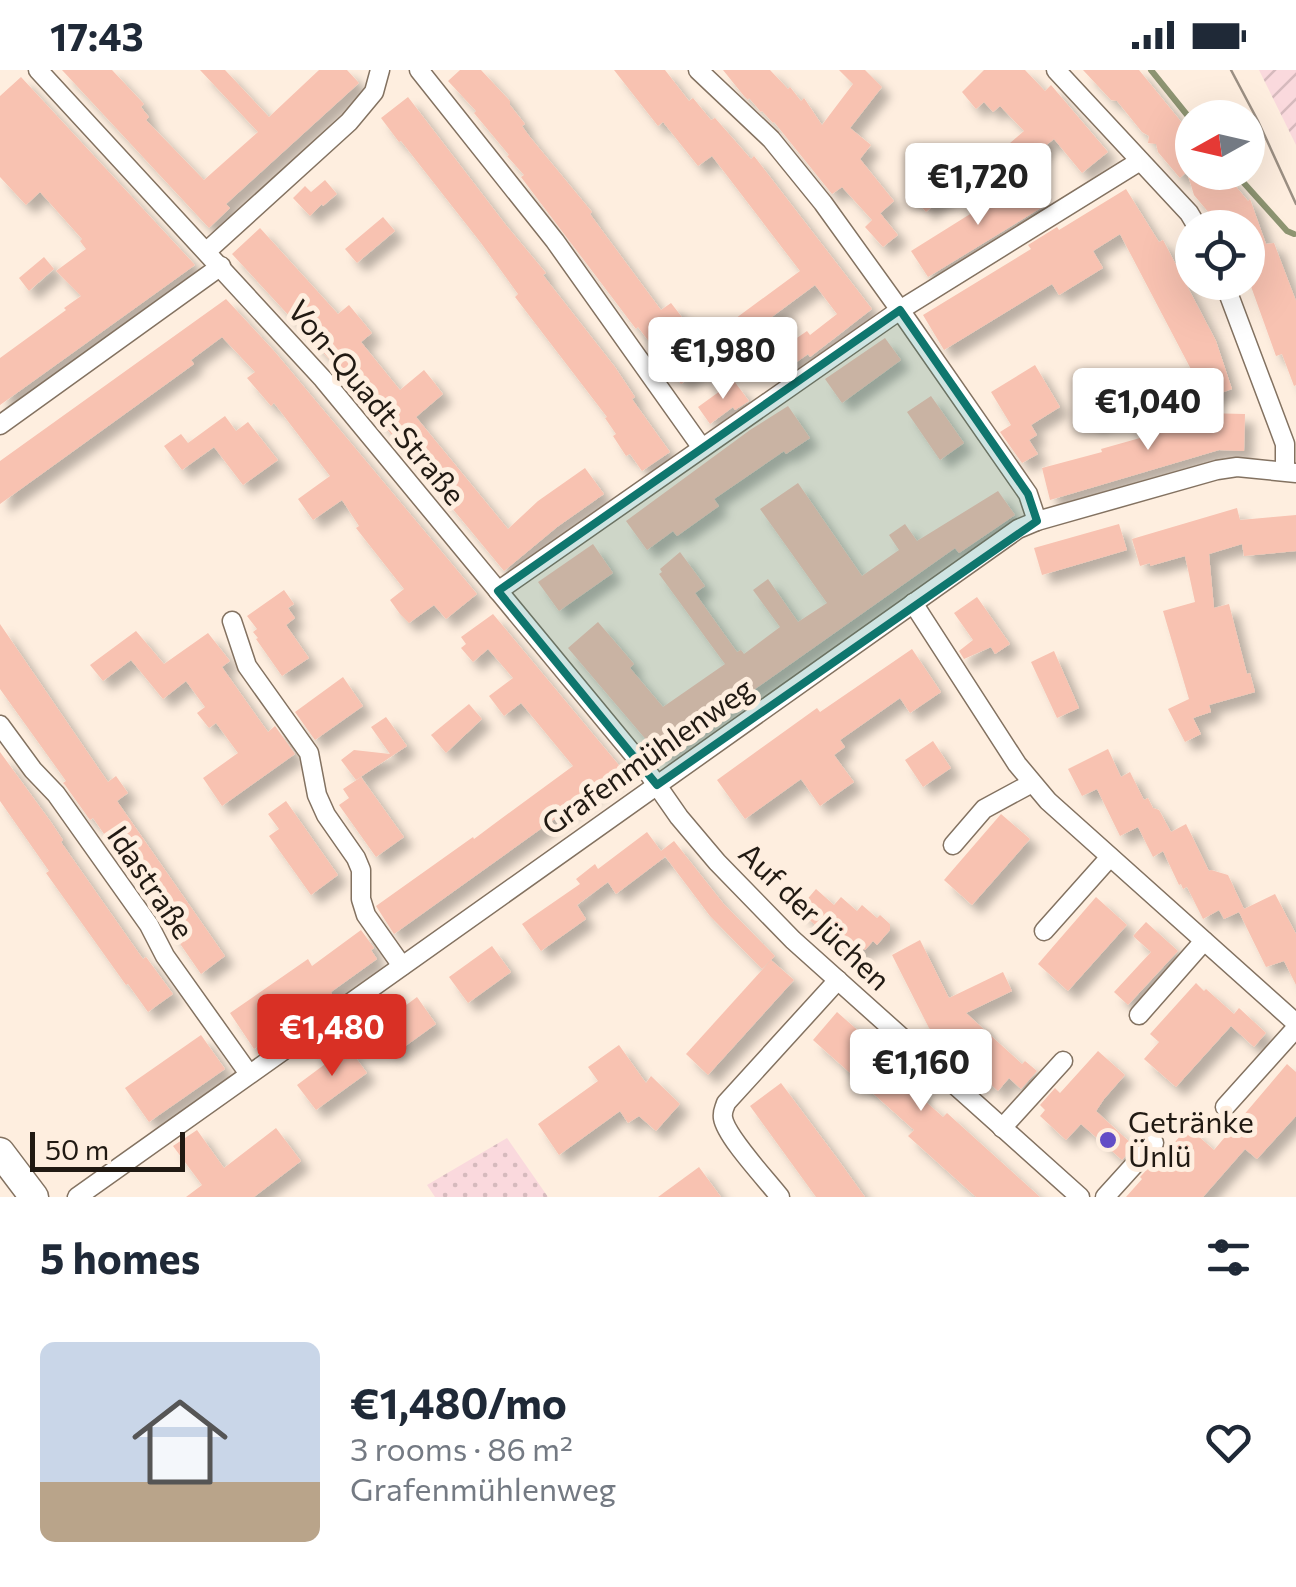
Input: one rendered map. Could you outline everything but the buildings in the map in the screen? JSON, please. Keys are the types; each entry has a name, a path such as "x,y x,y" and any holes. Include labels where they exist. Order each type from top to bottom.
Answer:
{"main road":[{"path":"0,1152 34,1197"}],"street":[{"name":"Von-Quadt-Straße","path":"38,70 336,395 657,785"},
{"path":"207,252 350,122 374,92 380,70"},
{"path":"419,70 555,241 702,448"},
{"path":"698,70 771,139 823,204 1028,494 1037,521"},
{"path":"1056,70 1185,210"},
{"path":"498,591 900,310 1140,162"},
{"path":"0,426 221,266"},
{"path":"1231,300 1285,444 1291,472"},
{"name":"Grafenmühlenweg","path":"76,1197 1018,529 1217,470 1238,467 1291,472"},
{"path":"914,603 979,708 1048,801 1296,1026 1226,1107"},
{"path":"232,622 248,666 309,753 317,796 361,870 361,898 366,915 402,966"},
{"name":"Idastraße","path":"0,725 56,794 149,924 165,956 249,1074"},
{"path":"953,845 984,809 1032,782"},
{"name":"Auf der Jüchen","path":"657,785 679,817 741,888 1080,1197"},
{"path":"1044,931 1110,857"},
{"path":"1139,1015 1204,941"},
{"path":"780,1197 733,1138 722,1113 726,1103 838,980"},
{"path":"1002,1128 1063,1061"},
{"path":"1106,1197 1154,1143"}],"highlighted area":[{"path":"900,310 1028,494 1037,521 657,785 498,591"}],"shaded area":[{"path":"1259,70 1296,70 1296,145"},
{"path":"507,1138 548,1197 435,1197 427,1185"}],"waterway":[{"path":"1151,70 1175,100"},
{"path":"1250,190 1294,234"}],"tram line":[{"path":"1231,70 1296,204"}],"place":[{"name":"Getränke Ünlü","path":"1108,1140"}]}
